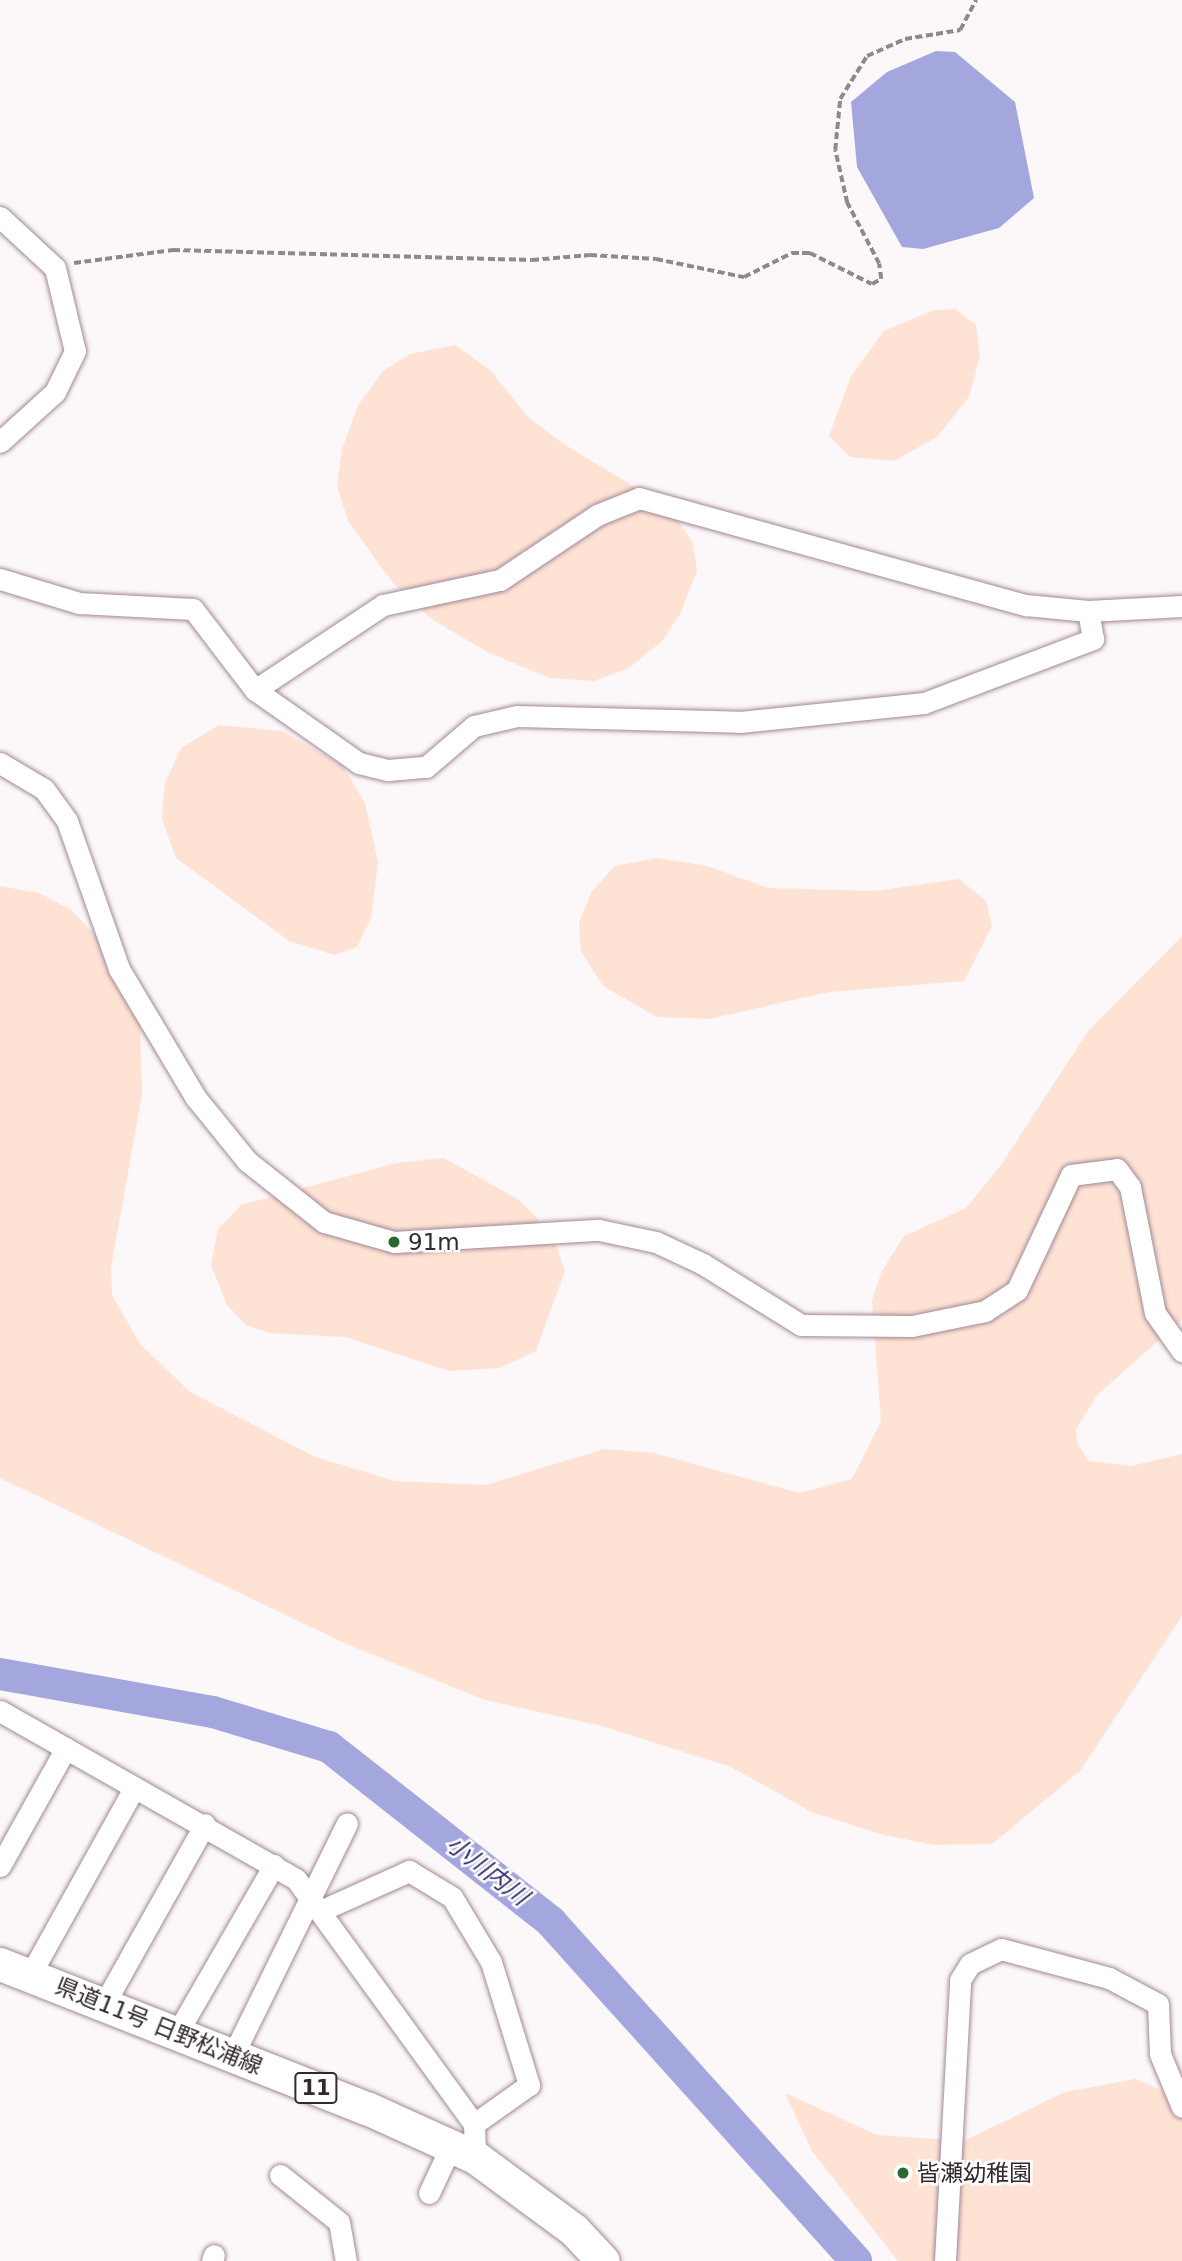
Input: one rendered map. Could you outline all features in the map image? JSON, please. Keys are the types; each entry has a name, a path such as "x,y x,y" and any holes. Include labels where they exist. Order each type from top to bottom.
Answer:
{"main road":[{"name":"県道11号 日野松浦線","path":"15,1969 467,2143 574,2230 603,2261"}],"street":[{"path":"0,217 55,268 69,310 72,361 55,392 0,442"},
{"path":"255,690 383,605 500,580 597,515 639,498 1026,605 1088,611 1182,606"},
{"path":"0,579 79,603 193,609 255,690 359,763 408,770 426,767 474,726 517,716 740,722 924,703 1093,639 1095,625 1088,611"},
{"path":"0,763 44,789 66,821 119,969 197,1098 247,1161 324,1222 394,1242 599,1230 656,1242 703,1264 801,1325 912,1326 985,1311 1017,1290 1071,1175 1117,1169 1130,1187 1155,1313 1182,1352"},
{"path":"0,1711 169,1811 205,1824 296,1879 316,1905 467,2143"},
{"path":"0,1866 66,1748"},
{"path":"15,1969 134,1788"},
{"path":"233,2055 316,1905 347,1823"},
{"path":"104,2004 205,1824"},
{"path":"177,2033 274,1865"},
{"path":"316,1905 409,1871 452,1897 491,1962 529,2085 467,2143 429,2193"},
{"path":"945,2261 960,1979 970,1964 1001,1949 1109,1978 1158,2004 1160,2054 1182,2108"},
{"path":"280,2175 338,2222 346,2261"}],"path":[{"path":"55,268 173,250 532,260 590,255 656,259 744,277 792,253 810,253 872,284 881,279 879,264 847,203 835,150 840,99 867,56 905,39 960,30 976,0"}],"shaded area":[{"path":"955,309 976,325 980,356 969,397 937,437 894,461 850,457 829,436 851,376 884,331 934,310"},
{"path":"455,345 490,370 528,417 562,443 671,509 693,544 697,571 680,614 662,641 629,668 594,681 550,678 489,653 433,620 393,583 348,521 337,486 342,449 358,405 384,370 410,354"},
{"path":"219,725 282,731 343,766 365,803 378,862 371,918 357,947 334,955 289,941 176,858 162,819 165,783 181,748"},
{"path":"657,858 707,866 768,888 875,891 959,879 986,901 992,926 964,981 829,992 709,1019 657,1017 603,986 581,951 579,923 592,891 615,866"},
{"path":"0,886 39,893 71,910 98,938 140,1021 142,1094 111,1267 112,1295 140,1344 190,1392 313,1456 394,1481 486,1485 604,1449 654,1453 799,1493 852,1479 881,1421 872,1300 882,1271 904,1236 966,1208 1001,1165 1088,1031 1182,936 1182,1320 1098,1394 1076,1429 1077,1444 1089,1461 1131,1466 1182,1454 1182,1616 1080,1771 992,1844 933,1845 880,1834 812,1812 731,1767 602,1726 485,1700 344,1643 0,1478"},
{"path":"444,1158 519,1200 552,1234 565,1271 536,1351 500,1368 449,1371 345,1337 270,1333 246,1325 227,1305 211,1265 218,1229 241,1205 396,1163"},
{"path":"1136,2079 1182,2099 1182,2261 898,2261 812,2151 785,2093 877,2135 964,2141 1065,2092"}],"water":[{"path":"936,51 955,52 1015,102 1034,198 999,228 923,249 902,247 857,167 851,102 887,72"}],"waterway":[{"name":"小川内川","path":"0,1674 213,1712 329,1747 551,1922 856,2261"}],"place":[{"name":"91m","path":"394,1242"},
{"name":"皆瀬幼稚園","path":"903,2173"}]}
